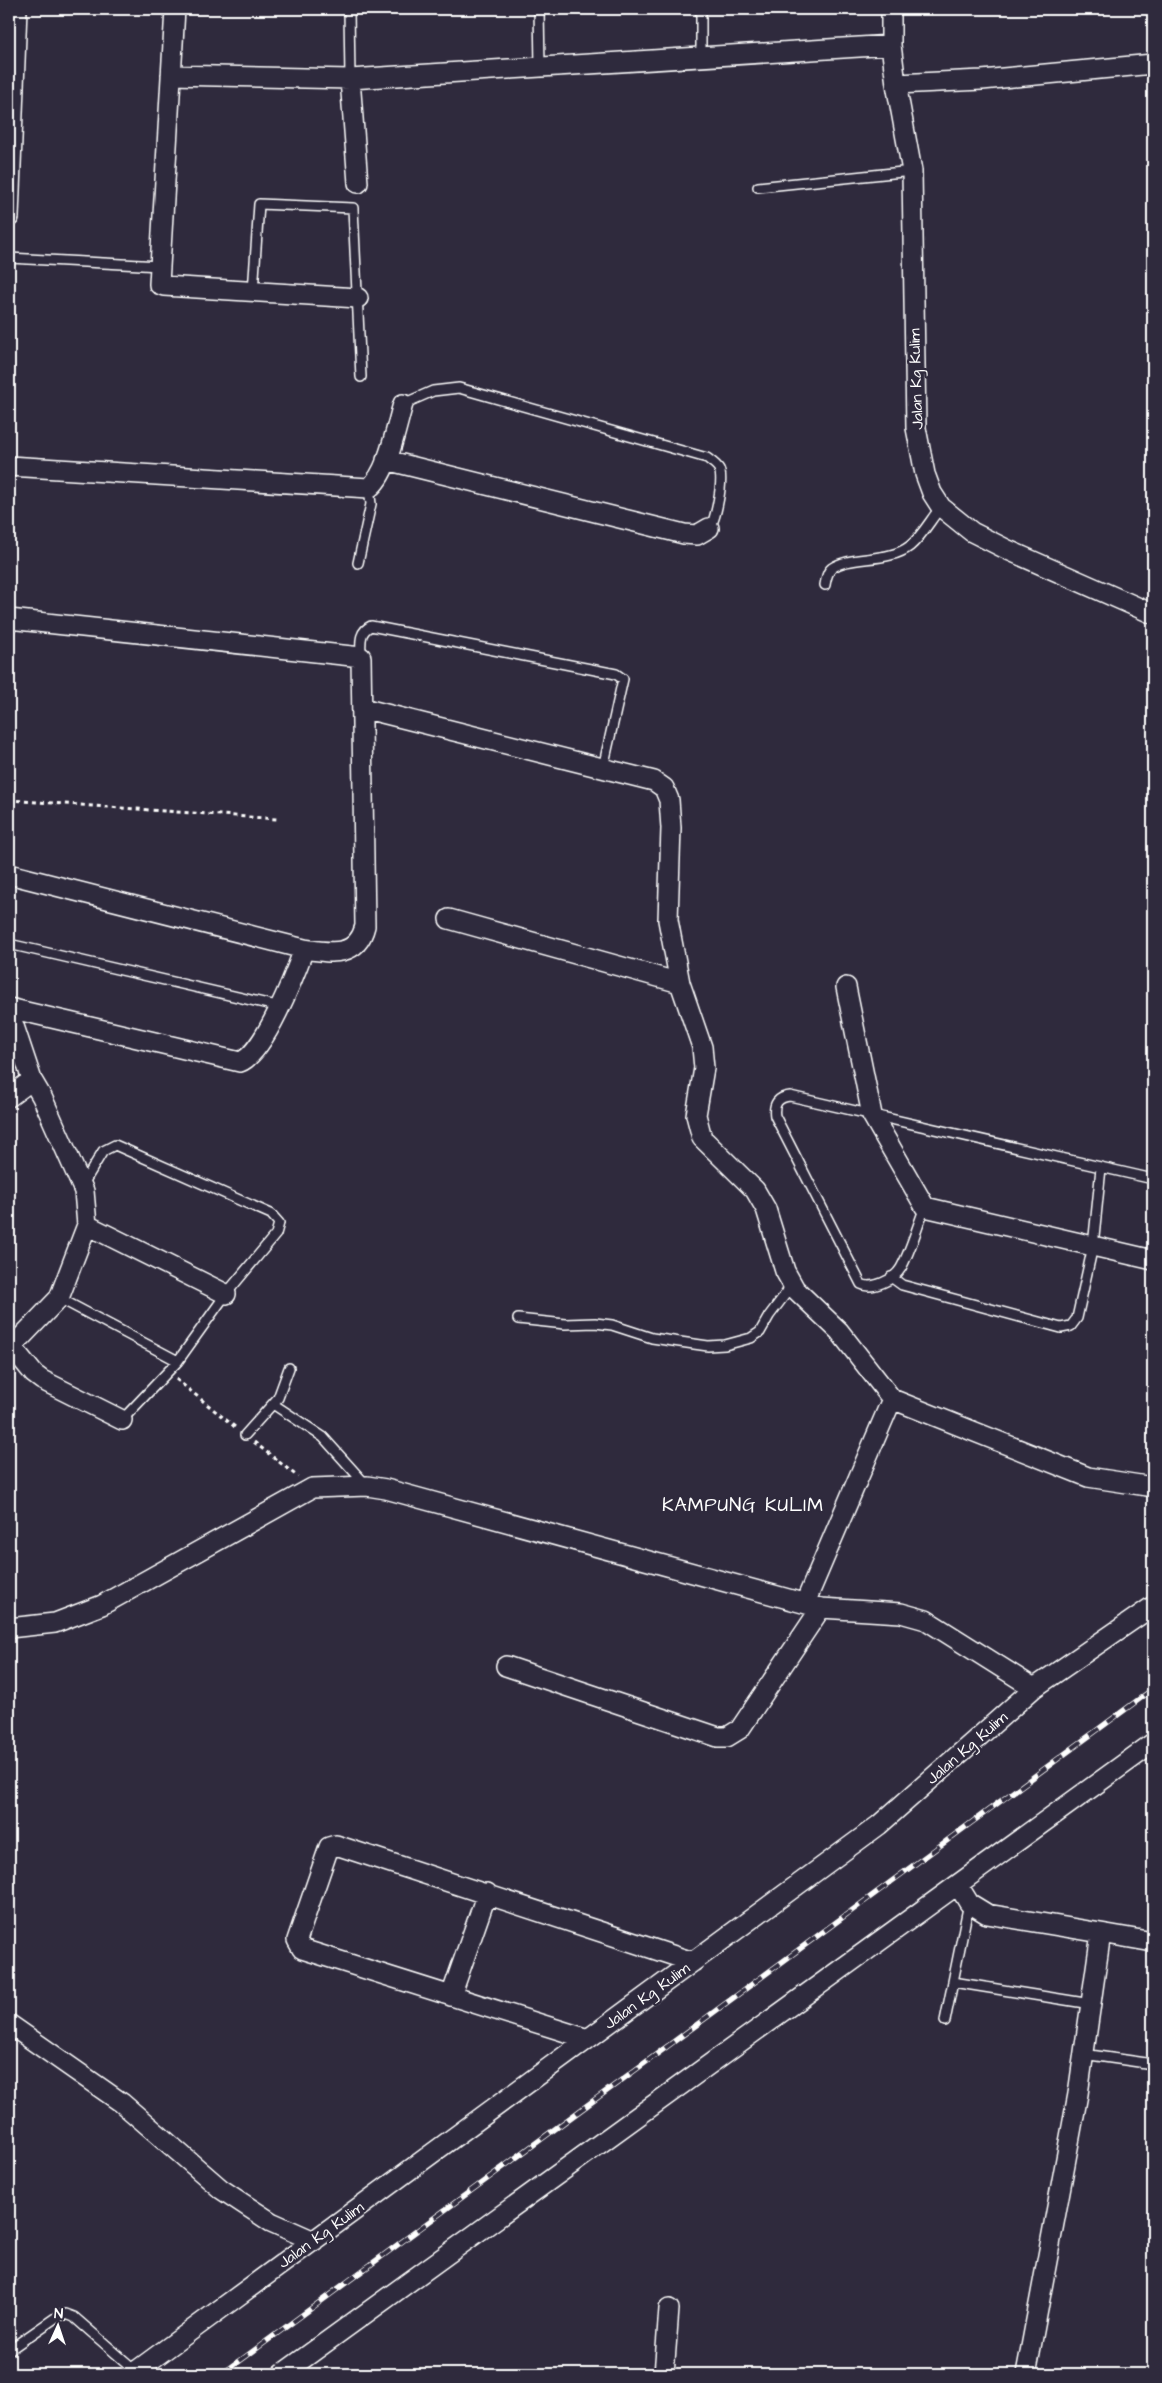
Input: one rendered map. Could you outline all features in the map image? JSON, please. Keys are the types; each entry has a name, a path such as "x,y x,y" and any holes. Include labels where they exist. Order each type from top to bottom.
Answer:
{"street":[{"path":"9,217 17,9"},
{"path":"175,9 160,266 161,286 358,298"},
{"name":"Jalan Kg Kulim","path":"891,9 896,84 912,171 916,428 925,474 932,492 941,506 972,532 1008,550 1153,614"},
{"path":"171,75 350,79 892,45"},
{"path":"896,84 982,80 1153,64"},
{"path":"350,79 358,183"},
{"path":"9,466 369,488 376,483 386,460 403,404"},
{"path":"386,460 684,534 697,535 709,528"},
{"path":"9,619 361,657 365,926 362,938 356,946 345,951 304,950 9,874"},
{"path":"362,708 654,781 664,788 669,800 671,828 668,920 680,983 703,1054 704,1068 696,1115 702,1138 755,1190 766,1208 785,1271 794,1289 839,1331 892,1399 1088,1477 1153,1487"},
{"path":"449,919 680,983"},
{"path":"9,1009 240,1062 245,1060 252,1052 282,1007 304,950"},
{"path":"846,987 872,1115 925,1207 1153,1260"},
{"path":"9,1009 32,1080 42,1097 82,1186 87,1225 59,1298 11,1349 42,1380 122,1420"},
{"path":"9,1097 32,1080"},
{"path":"87,1225 226,1294"},
{"path":"506,1666 718,1737 727,1737 740,1729 813,1605 892,1399"},
{"path":"9,1628 55,1623 102,1605 312,1488 367,1486 396,1491 813,1605 901,1614 926,1620 1034,1688"},
{"name":"Jalan Kg Kulim","path":"134,2373 879,1825 1034,1688 1153,1606"},
{"path":"282,2374 1153,1743"},
{"path":"588,2039 302,1949 297,1940 329,1847 336,1845 693,1962"},
{"path":"958,1885 969,1903 987,1914 1153,1942"},
{"path":"451,1996 487,1894"},
{"path":"1026,2374 1083,2054 1101,1933"},
{"path":"9,2024 122,2103 221,2189 271,2222 314,2241"},
{"path":"664,2374 669,2309"}],"lane":[{"path":"348,9 350,79"},
{"path":"539,9 540,67"},
{"path":"701,57 702,9"},
{"path":"758,186 912,171"},
{"path":"253,292 258,204 351,208 354,211 361,377"},
{"path":"9,258 160,266"},
{"path":"403,404 433,391 459,388 707,458 719,468 720,476 715,518 709,528"},
{"path":"358,563 371,504 369,488"},
{"path":"825,585 826,576 832,568 895,554 910,545 941,506"},
{"path":"361,657 361,637 365,629 371,626 616,674 623,679 603,768"},
{"path":"9,944 282,1007"},
{"path":"925,1207 900,1270 871,1288 861,1284 775,1116 774,1108 777,1101 783,1097 790,1096 1153,1179"},
{"path":"82,1186 103,1151 115,1145 276,1217 279,1229 226,1294 178,1361 122,1420"},
{"path":"892,1276 902,1285 1067,1328 1077,1318 1093,1246 1101,1168"},
{"path":"518,1319 565,1324 603,1324 652,1338 708,1346 725,1345 751,1338 760,1332 768,1316 787,1292 790,1280"},
{"path":"59,1298 178,1361"},
{"path":"245,1435 278,1398 289,1368"},
{"path":"273,1404 323,1437 367,1486"},
{"path":"945,2021 969,1903"},
{"path":"953,1982 1090,2004"},
{"path":"1083,2054 1153,2064"},
{"path":"9,2350 58,2316 66,2314 74,2317 134,2373"}],"path":[{"path":"9,800 277,819"}],"railway":[{"path":"222,2374 1153,1689"}],"district":[{"name":"KAMPUNG KULIM","path":"743,1505"}]}
